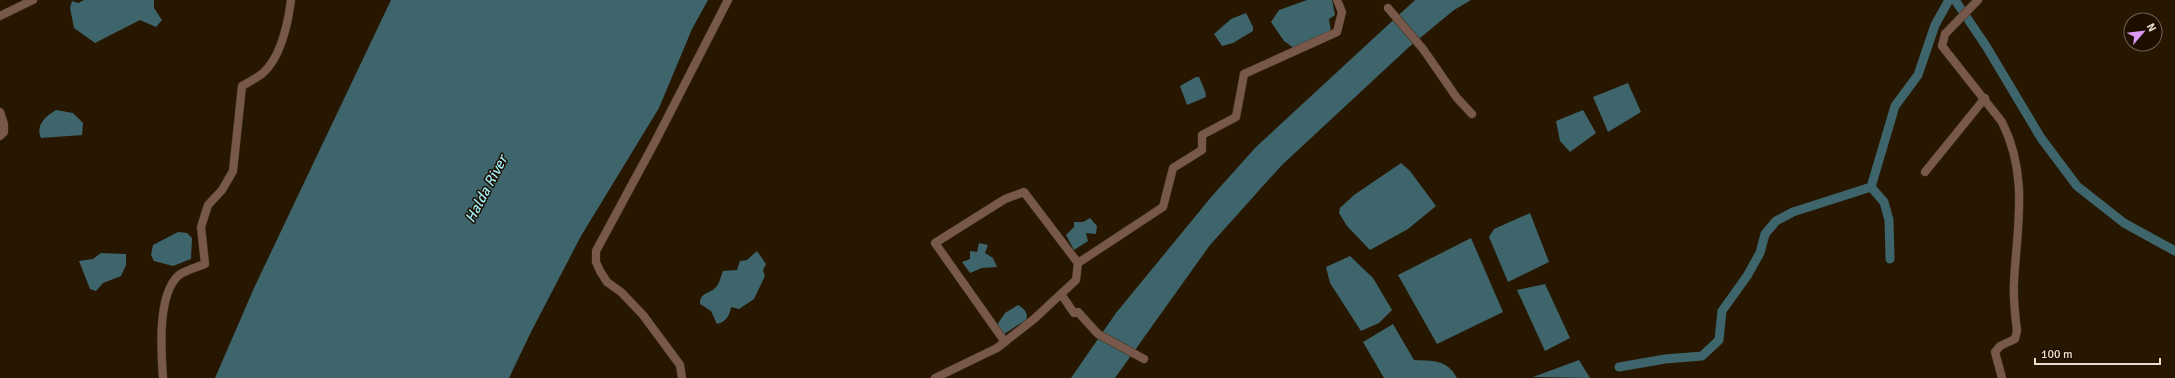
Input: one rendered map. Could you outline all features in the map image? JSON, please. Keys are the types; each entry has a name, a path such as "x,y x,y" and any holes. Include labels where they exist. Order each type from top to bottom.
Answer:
{"street":[{"path":"0,16 33,0"},
{"path":"163,378 160,339 169,287 180,274 205,264 201,227 208,204 222,190 233,171 242,86 263,74 272,63 289,13 291,0"},
{"path":"682,378 680,365 643,315 621,292 607,282 600,272 596,262 596,251 656,140 728,0"},
{"path":"1078,263 1163,207 1173,168 1202,150 1202,135 1236,117 1244,74 1337,32 1342,12 1337,0"},
{"path":"1978,0 1945,34 1942,46 1985,98 2009,136 2020,177 2018,244 2014,282 2016,331 2015,339 2000,346 1995,352 2002,378"},
{"path":"1388,8 1423,49 1457,98 1472,114"},
{"path":"1925,172 1985,98"},
{"path":"0,112 4,127 4,132 0,136"},
{"path":"935,378 997,348 1005,342 1061,294 1076,280 1078,263 1024,192 1005,199 935,244 1005,342"},
{"path":"1061,294 1074,313 1078,312 1098,334 1144,359"}],"water":[{"path":"84,0 154,0 154,8 162,20 156,27 140,20 95,43 74,28 70,8 72,1 78,3"},
{"name":"Halda River","path":"391,0 708,0 692,29 659,108 581,236 509,378 215,378 254,288"},
{"path":"1307,0 1332,0 1335,15 1329,19 1331,32 1295,49 1284,41 1271,22 1279,10"},
{"path":"1415,0 1471,0 1454,10 1409,47 1282,165 1210,245 1115,378 1071,378 1116,313 1212,196 1256,147"},
{"path":"1246,13 1253,27 1253,31 1233,43 1222,46 1214,34 1231,19"},
{"path":"1196,77 1199,77 1206,97 1187,105 1180,86"},
{"path":"1628,83 1641,112 1608,132 1593,97"},
{"path":"56,110 73,113 83,123 82,135 41,138 39,129 42,121"},
{"path":"1583,110 1596,133 1570,152 1560,141 1556,121"},
{"path":"1401,163 1410,171 1436,206 1408,229 1370,250 1347,226 1339,213 1340,208 1354,195"},
{"path":"1530,213 1549,262 1508,282 1489,237 1494,229"},
{"path":"1090,218 1097,226 1096,234 1086,233 1088,241 1074,250 1066,235 1074,227 1074,222 1083,222"},
{"path":"178,232 187,233 192,238 191,259 173,266 154,261 151,255 153,245"},
{"path":"1471,238 1503,312 1437,344 1398,275"},
{"path":"979,243 988,245 985,253 993,258 997,267 982,268 970,273 962,262 970,259 970,251 977,252"},
{"path":"757,251 766,264 763,270 765,276 754,299 739,309 731,307 727,318 723,322 717,324 711,311 700,304 700,300 704,295 717,286 723,271 737,270 740,261 747,260"},
{"path":"101,253 126,254 126,265 121,276 103,283 96,291 90,289 79,261 93,259"},
{"path":"1350,256 1373,278 1392,310 1379,323 1361,331 1330,283 1326,267"},
{"path":"1545,284 1570,338 1545,351 1517,290"},
{"path":"1018,305 1025,311 1027,318 1004,334 997,325 1005,313"},
{"path":"1393,324 1414,360 1433,361 1444,364 1449,367 1457,378 1384,378 1363,342"},
{"path":"1579,360 1590,378 1533,377"}],"waterway":[{"path":"1619,367 1665,359 1702,356 1719,340 1722,311 1747,276 1760,253 1765,234 1776,221 1793,212 1871,187 1895,106 1918,75 1935,25 1949,0"},
{"path":"1955,0 1986,46 2041,138 2077,186 2124,223 2175,251"},
{"path":"1871,187 1884,202 1889,220 1890,259"}]}
